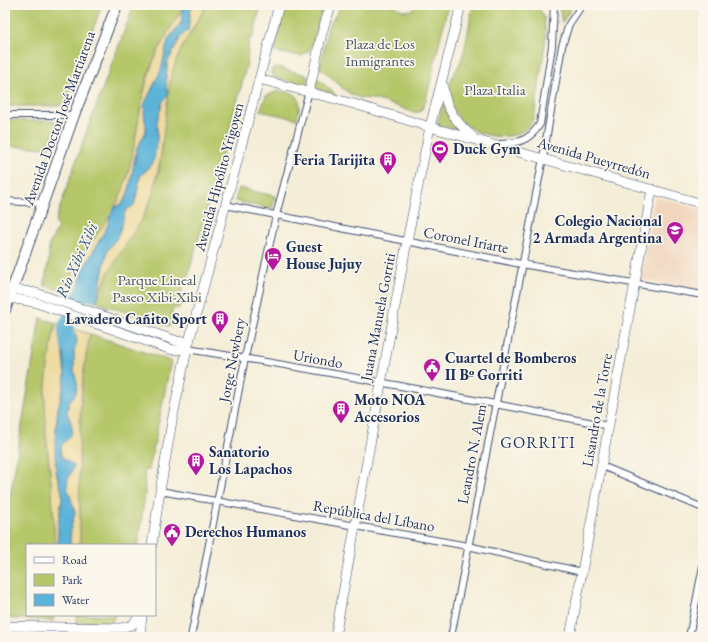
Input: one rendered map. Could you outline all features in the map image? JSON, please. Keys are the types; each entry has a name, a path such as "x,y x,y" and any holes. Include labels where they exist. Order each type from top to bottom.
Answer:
{"main road":[{"name":"Avenida Doctor José Martiarena","path":"5,310 9,295 74,115 117,5"},
{"name":"Avenida Hipólito Yrigoyen","path":"152,544 172,421 188,346 279,5"},
{"path":"309,91 315,72 322,33 332,5"},
{"name":"Juana Manuela Gorriti","path":"335,637 407,241 430,127 461,5"},
{"path":"443,77 443,93 450,113 460,126 476,139"},
{"name":"Avenida Pueyrredón","path":"259,79 309,91 430,127 652,188 703,204"},
{"name":"Lisandro de la Torre","path":"570,637 652,188"},
{"path":"9,295 35,297 174,340 188,346"},
{"path":"35,297 169,349 175,350 188,346"},
{"path":"5,626 127,628 140,616"},
{"path":"140,637 141,616"},
{"path":"5,634 79,637"}],"street":[{"path":"495,144 514,143 526,139 533,134 540,124 552,46 554,5"},
{"name":"Leandro N. Alem","path":"451,637 543,158 564,37 569,24 582,5"},
{"name":"Jorge Newbery","path":"191,637 245,358 276,215 309,91"},
{"path":"5,115 74,115"},
{"path":"5,201 43,203"},
{"name":"Coronel Iriarte","path":"225,205 522,264 703,295"},
{"name":"Uriondo","path":"188,346 609,426"},
{"path":"602,466 703,508"},
{"name":"República del Líbano","path":"160,491 468,546 582,572"},
{"path":"689,637 703,566"}],"shaded area":[{"name":"Colegio Nacional 2 Armada Argentina","path":"655,196 703,210 703,291 640,279"}],"green space":[{"path":"5,5 102,5 66,100 62,106 5,106"},
{"path":"134,5 185,5 159,49 150,68 143,93 129,170 119,200 106,222 79,260 64,292 44,285 49,259 49,245 58,227 55,222 83,141"},
{"name":"Parque Lineal Paseo Xibi-Xibi","path":"207,5 261,5 253,38 249,38 247,62 241,88 187,279 184,279 179,308 173,308 170,327 96,302 109,271 142,219 149,205 159,171 168,88 172,71 182,47"},
{"path":"285,5 324,5 309,51 302,56 274,52"},
{"name":"Plaza de Los Inmigrantes","path":"342,5 393,5 404,11 412,10 417,5 448,5 426,100 421,111 414,113 388,103 354,96 343,89 320,68 328,27"},
{"name":"Plaza Italia","path":"473,5 537,5 544,17 546,37 535,112 529,126 521,132 513,135 496,136 478,132 465,124 454,110 450,102 448,90 451,80 461,61"},
{"path":"573,5 562,23 559,6"},
{"path":"277,67 306,75 308,78 307,84 302,85 274,77 271,72 273,68"},
{"path":"316,77 336,95 314,88"},
{"path":"278,91 291,93 298,98 299,106 297,119 260,111 266,96"},
{"path":"443,103 449,118 458,130 437,125"},
{"path":"5,120 54,121 56,126 49,148 5,146"},
{"path":"239,188 275,196 272,209 235,201"},
{"path":"40,318 56,323 49,359 45,395 46,435 52,491 55,544 26,544 26,616 54,616 53,621 5,618 5,534"},
{"path":"90,334 171,361 149,470 144,470 145,494 138,544 80,544 79,439 85,360"},
{"path":"77,616 115,616 111,624 76,622"}],"sand":[{"path":"194,5 207,5 188,36 173,68 168,92 166,88 167,63 180,38 188,30 191,8"},
{"path":"182,9 180,24 168,41 161,71 145,108 144,113 146,126 144,136 135,155 129,190 126,198 121,204 115,207 127,176 144,93 154,59"},
{"path":"168,96 160,161 152,196 142,219 109,271 98,297 107,251 116,239 126,210 133,206 136,199 140,177 151,165 157,141 157,122 163,101"},
{"path":"111,214 108,225 83,270 76,296 64,292 77,264"},
{"path":"56,323 61,324 60,330 65,377 56,425 56,472 62,492 58,525 58,544 55,544 52,491 46,435 45,395 49,359"},
{"path":"71,328 90,334 85,360 80,413 80,544 70,544 71,527 75,513 67,488 68,479 74,466 62,458 60,451 65,440 71,434 72,426 67,412 69,402 76,393 77,384 74,370 74,350 77,341"}],"water":[{"path":"185,5 194,5 191,8 188,30 180,38 167,63 166,88 168,96 163,101 157,121 157,141 154,159 151,165 140,177 135,203 126,210 116,239 107,251 96,302 76,296 83,270 108,225 111,214 115,207 122,204 129,190 137,148 145,135 144,105 161,70 168,40 181,24 182,9"},
{"path":"61,324 71,328 76,335 77,341 74,350 74,370 77,384 76,393 69,402 67,412 72,426 72,431 71,435 62,444 60,451 61,456 74,466 68,479 67,487 75,513 71,527 70,544 58,544 58,525 62,492 56,472 55,440 58,408 65,377 63,350 59,337"}],"waterway":[{"name":"Río Xibi Xibi","path":"68,346 65,328 89,279"}],"place":[{"name":"Duck Gym","path":"440,164"},
{"name":"Feria Tarijita","path":"388,175"},
{"name":"Colegio Nacional 2 Armada Argentina","path":"675,245"},
{"name":"Guest House Jujuy","path":"273,271"},
{"name":"Lavadero Cañito Sport","path":"220,334"},
{"name":"Cuartel de Bomberos II Bº Gorriti","path":"432,382"},
{"name":"Moto NOA Accesorios","path":"341,424"},
{"name":"Sanatorio Los Lapachos","path":"196,476"},
{"name":"Derechos Humanos","path":"172,547"}],"district":[{"name":"GORRITI","path":"538,442"}]}
